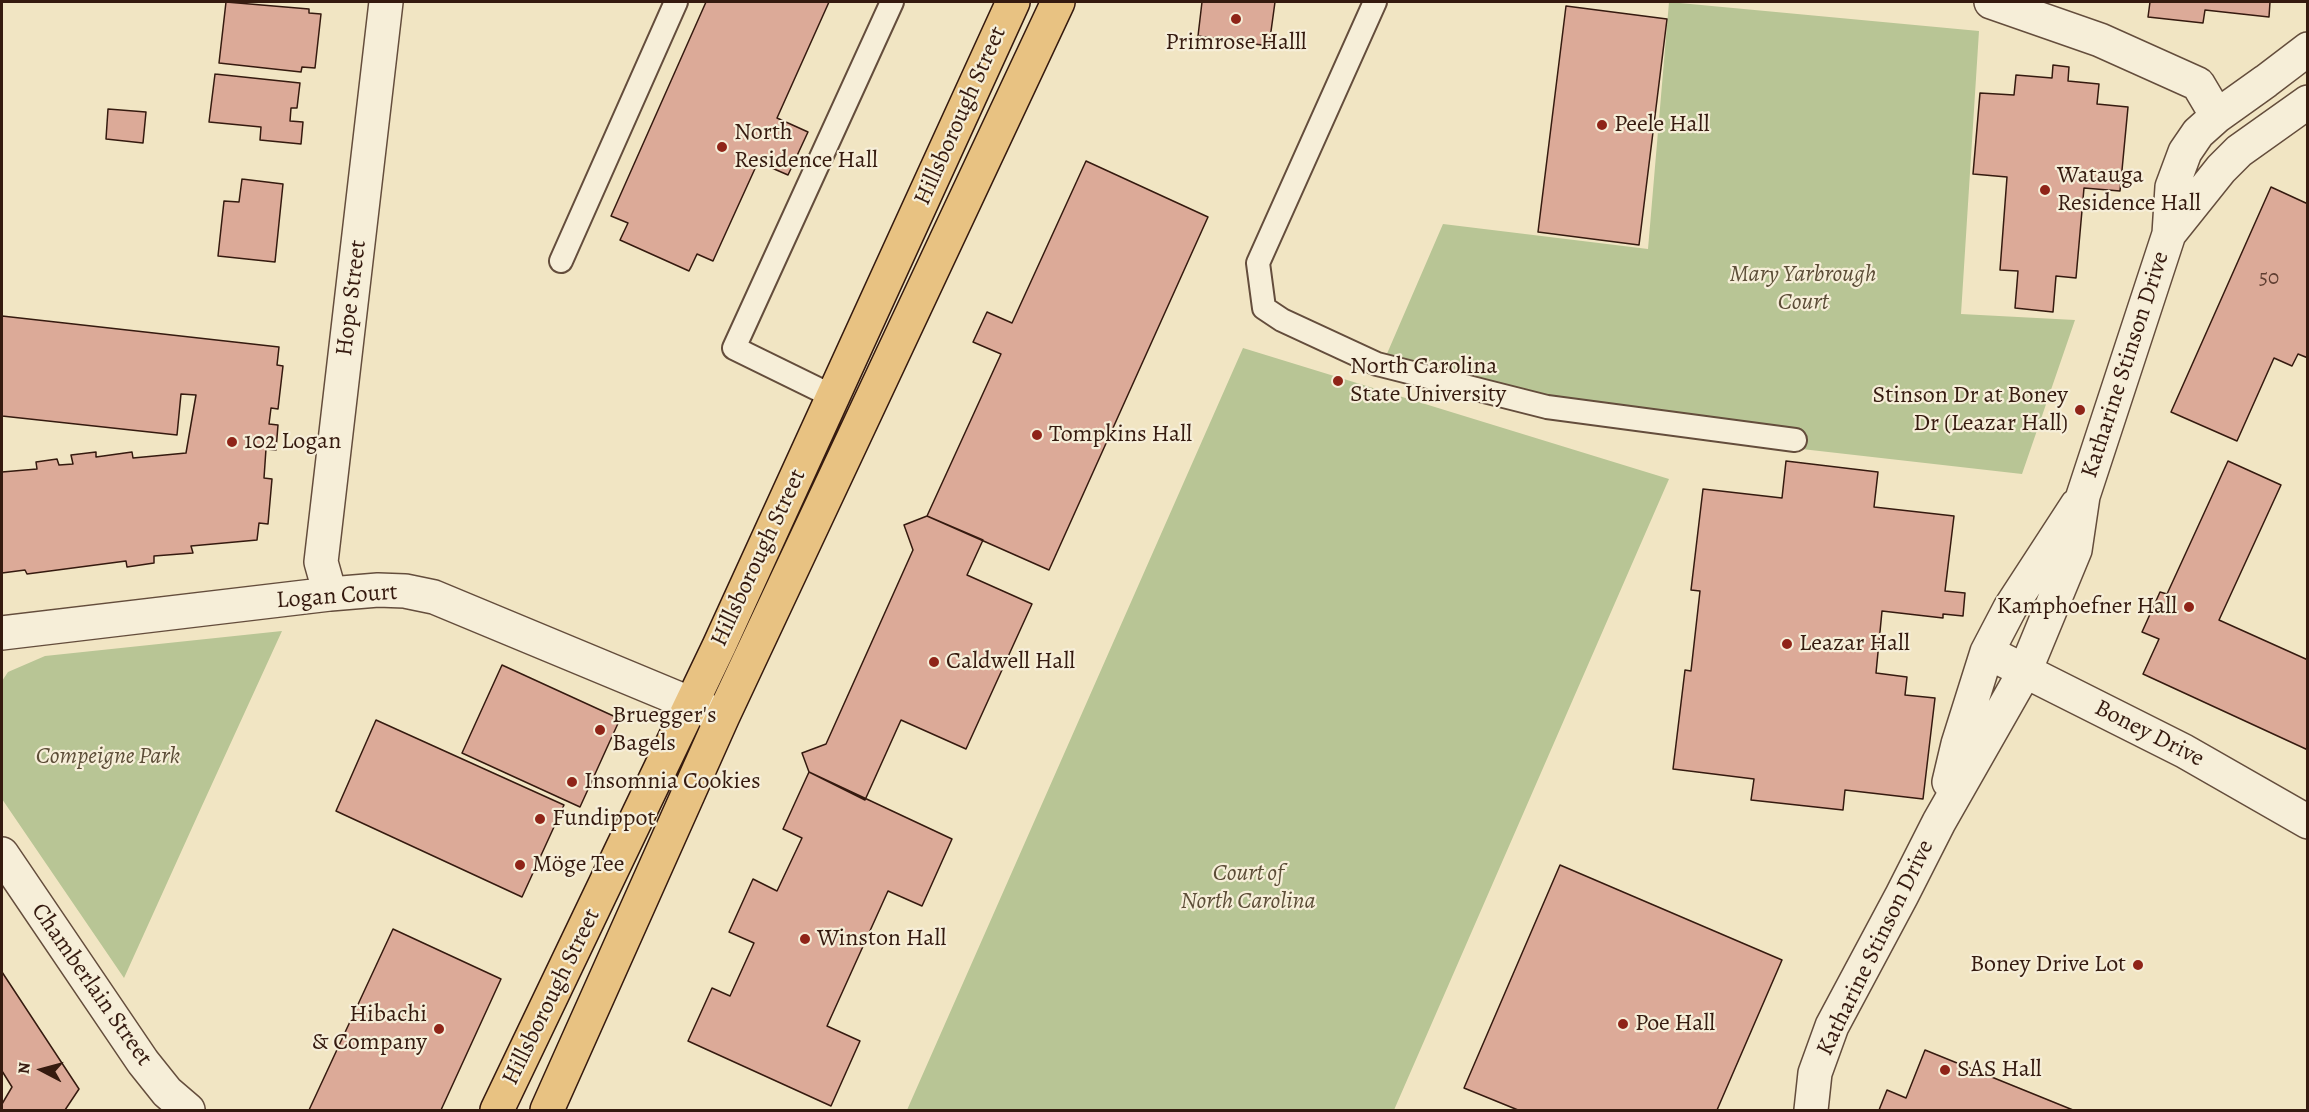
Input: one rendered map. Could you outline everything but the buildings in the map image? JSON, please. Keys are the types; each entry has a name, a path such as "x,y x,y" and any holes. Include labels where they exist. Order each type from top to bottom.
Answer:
{"main road":[{"name":"Hillsborough Street","path":"498,1110 691,704 1013,2"},
{"name":"Hillsborough Street","path":"546,1110 723,716 1058,2"}],"street":[{"name":"Hope Street","path":"330,594 321,562 386,2"},
{"path":"1991,2 2100,40 2198,84 2217,116"},
{"name":"Katharine Stinson Drive","path":"1811,1110 1815,1073 1832,1026 1939,822 2025,671 2075,550 2083,496 2169,234 2172,187 2186,152 2198,133 2217,116 2307,49"},
{"name":"Katharine Stinson Drive","path":"2169,234 2221,169 2239,151 2307,102"},
{"name":"Katharine Stinson Drive","path":"1939,822 1958,744 1987,652 2010,608 2083,496"},
{"name":"Logan Court","path":"2,633 330,594 378,590 405,591 434,597 723,716"},
{"name":"Boney Drive","path":"1987,652 2184,751 2307,822"},
{"name":"Chamberlain Street","path":"2,854 143,1062 167,1092 188,1110"}],"lane":[{"path":"561,261 676,2"},
{"path":"834,396 734,348 892,2"},
{"path":"1375,2 1258,263 1264,308 1282,320 1377,364 1547,407 1795,440"}],"green space":[{"name":"Mary Yarbrough Court","path":"1669,2 1979,31 1961,314 2075,320 2022,474 1608,427 1386,356 1443,224 1648,249"},
{"name":"Court of North Carolina","path":"1243,348 1669,479 1394,1110 907,1110"},
{"name":"Compeigne Park","path":"282,631 124,978 2,799 2,681 8,672 45,656"}],"place":[{"name":"Primrose Halll","path":"1236,19"},
{"name":"Peele Hall","path":"1602,125"},
{"name":"North Residence Hall","path":"722,147"},
{"name":"Watauga Residence Hall","path":"2045,190"},
{"name":"North Carolina State University","path":"1338,381"},
{"name":"Stinson Dr at Boney Dr (Leazar Hall)","path":"2080,410"},
{"name":"Tompkins Hall","path":"1037,435"},
{"name":"102 Logan","path":"232,442"},
{"name":"Kamphoefner Hall","path":"2189,607"},
{"name":"Leazar Hall","path":"1787,644"},
{"name":"Caldwell Hall","path":"934,662"},
{"name":"Bruegger's Bagels","path":"600,730"},
{"name":"Insomnia Cookies","path":"572,782"},
{"name":"Fundippot","path":"540,819"},
{"name":"Möge Tee","path":"520,865"},
{"name":"Winston Hall","path":"805,939"},
{"name":"Boney Drive Lot","path":"2138,965"},
{"name":"Poe Hall","path":"1623,1024"},
{"name":"Hibachi & Company","path":"439,1029"},
{"name":"SAS Hall","path":"1945,1070"}]}
